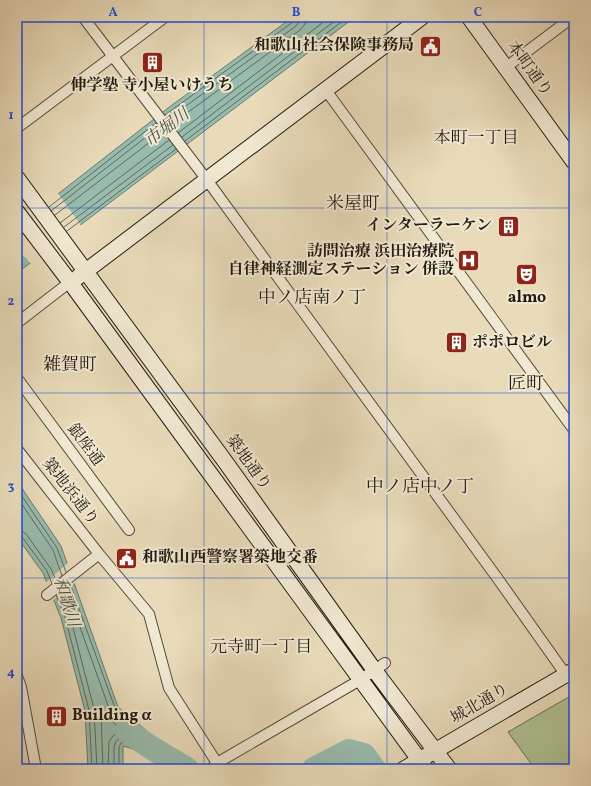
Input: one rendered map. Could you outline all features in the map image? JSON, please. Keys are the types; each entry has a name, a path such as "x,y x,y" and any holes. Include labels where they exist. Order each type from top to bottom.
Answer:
{"street":[{"path":"83,17 207,180 570,672"},
{"path":"17,128 165,17"},
{"path":"17,323 422,17"},
{"name":"本町通り","path":"468,17 574,162"},
{"path":"505,68 573,17"},
{"path":"325,89 574,430"},
{"name":"築地通り","path":"17,178 224,460 380,667 449,769"},
{"path":"17,212 70,282 423,765"},
{"name":"銀座通","path":"17,378 130,530"},
{"name":"築地浜通り","path":"17,449 99,554 149,614 169,688 214,766"},
{"path":"47,595 99,554"},
{"path":"214,766 380,667"},
{"name":"城北通り","path":"404,769 423,765 436,751 570,672"},
{"path":"17,676 21,687 36,769"}],"shaded area":[{"path":"574,694 574,769 535,769 508,732"}],"water":[{"name":"市堀川","path":"293,17 355,17 17,273 17,226 172,105"},
{"name":"和歌川","path":"17,481 61,546 118,707 159,741 151,754 123,746 123,769 88,769 85,711 61,618 43,573 17,537"}],"pier":[{"path":"57,192 82,227 32,265 25,257 17,253 17,224"},
{"path":"69,562 76,582 52,601 45,583"}],"waterway":[{"path":"127,731 150,747 187,769"},
{"path":"314,769 349,751 364,755 374,769"}],"place":[{"name":"和歌山社会保険事務局","path":"430,46"},
{"name":"伸学塾 寺小屋いけうち","path":"152,63"},
{"name":"インターラーケン","path":"508,226"},
{"name":"訪問治療 浜田治療院 自律神経測定ステーション 併設","path":"469,261"},
{"name":"almo","path":"527,275"},
{"name":"ポポロビル","path":"457,343"},
{"name":"和歌山西警察署築地交番","path":"126,558"},
{"name":"Building α","path":"57,716"}],"district":[{"name":"本町一丁目","path":"476,138"},
{"name":"米屋町","path":"353,204"},
{"name":"中ノ店南ノ丁","path":"312,298"},
{"name":"雑賀町","path":"70,365"},
{"name":"匠町","path":"526,384"},
{"name":"中ノ店中ノ丁","path":"420,487"},
{"name":"元寺町一丁目","path":"261,647"}]}
